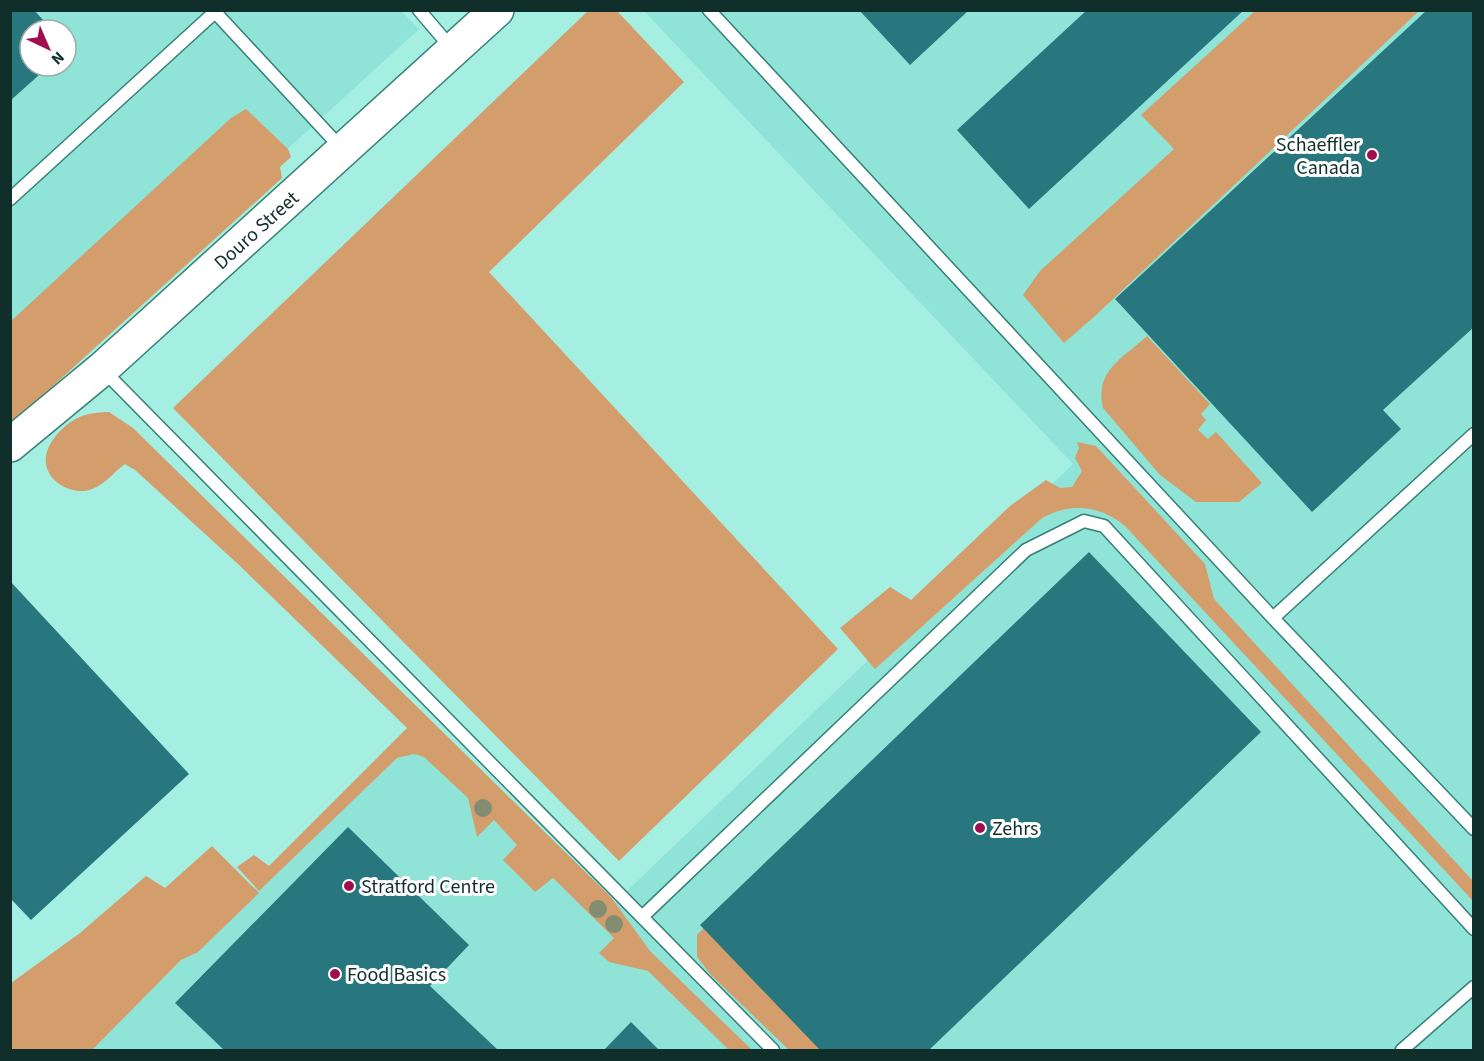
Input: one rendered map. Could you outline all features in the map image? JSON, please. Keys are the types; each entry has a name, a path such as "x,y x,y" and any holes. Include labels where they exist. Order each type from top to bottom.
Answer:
{"street":[{"name":"Douro Street","path":"10,445 102,369 497,10"}],"lane":[{"path":"419,10 454,51"},
{"path":"709,10 1273,618 1473,829"},
{"path":"10,199 214,12 344,151"},
{"path":"102,369 773,1050"},
{"path":"1273,618 1473,434"},
{"path":"643,916 1026,550 1084,521 1104,526 1473,929"},
{"path":"1402,1050 1473,987"}],"shaded area":[{"path":"589,10 617,11 684,82 489,272 838,649 619,861 173,408"},
{"path":"11,11 401,11 419,29 11,402"},
{"path":"644,11 1473,11 1473,1050 91,1050 419,723 606,911 1073,464"},
{"path":"1255,11 1419,11 1064,343 1023,295 1040,271 1174,149 1141,115"},
{"path":"246,109 288,149 291,157 280,167 282,178 11,424 11,321 231,118"},
{"path":"1147,336 1210,404 1201,414 1206,420 1198,430 1208,439 1216,432 1262,483 1239,502 1196,502 1160,475 1103,408 1101,395 1107,375 1120,359"},
{"path":"109,412 133,428 611,897 650,951 752,1050 729,1050 648,971 609,962 599,953 614,938 553,878 535,892 503,860 517,845 494,820 477,837 468,798 424,757 414,754 397,758 259,891 237,867 254,855 269,866 407,728 238,564 135,470 125,464 101,484 85,491 64,487 57,483 48,471 46,457 57,435 75,419"},
{"path":"1077,442 1096,446 1205,564 1214,599 1473,881 1473,901 1126,527 1106,514 1096,510 1074,508 1041,519 875,669 840,628 890,587 911,600 1010,506 1046,480 1060,488 1072,487 1082,471 1075,458 1079,448"},
{"path":"212,846 259,893 198,952 181,960 92,1050 11,1050 11,983 80,933 146,876 165,888"},
{"path":"769,862 937,1041 927,1050 789,1050 711,975 697,957 697,935"}],"building":[{"path":"10,10 34,10 41,18 18,18 18,78 36,78 10,101"},
{"path":"859,10 969,10 910,65"},
{"path":"1087,10 1244,10 1029,209 957,130"},
{"name":"Schaeffler Canada","path":"1427,10 1474,10 1474,327 1383,410 1401,429 1312,512 1115,299"},
{"name":"Zehrs","path":"1089,552 1261,732 929,1050 820,1050 700,925"},
{"path":"10,581 189,774 31,920 10,898"},
{"name":"Stratford Centre","path":"348,827 469,945 430,986 498,1050 224,1050 175,1003"},
{"path":"631,1022 659,1050 604,1050"}],"place":[{"name":"Schaeffler Canada","path":"1372,155"},
{"name":"Zehrs","path":"980,828"},
{"name":"Stratford Centre","path":"349,886"},
{"name":"Food Basics","path":"335,974"}]}
